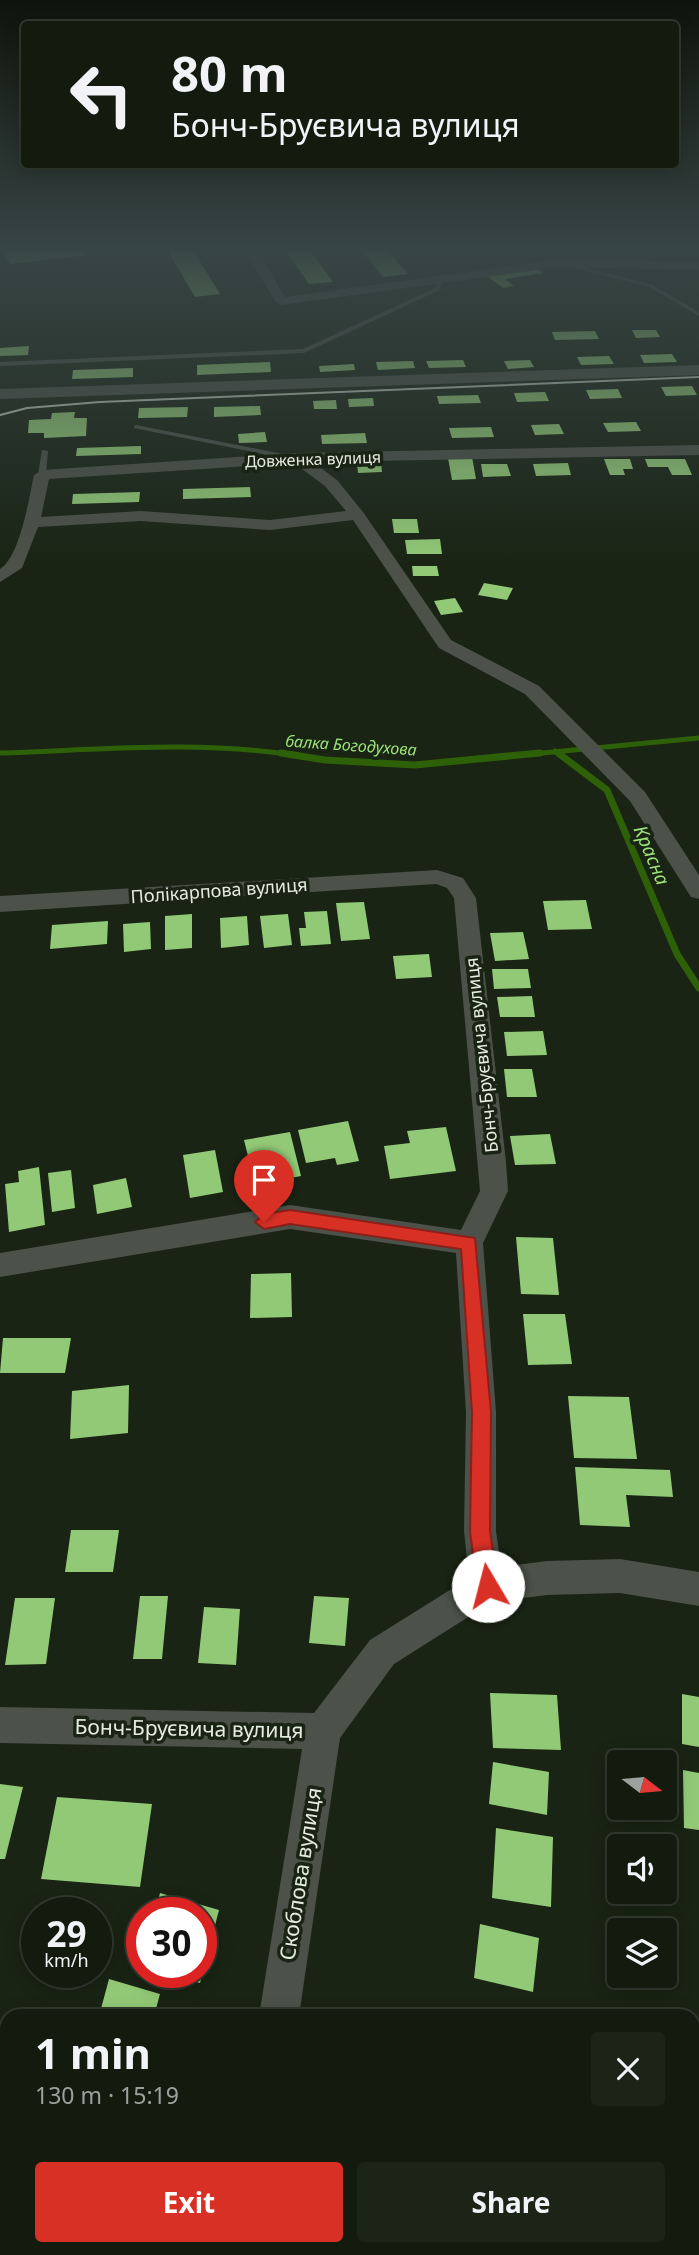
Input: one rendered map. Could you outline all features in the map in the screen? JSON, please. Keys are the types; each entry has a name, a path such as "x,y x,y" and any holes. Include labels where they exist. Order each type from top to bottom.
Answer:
{"street":[{"path":"0,394 699,370"},
{"name":"Довженка вулиця","path":"42,475 297,458 699,450"},
{"path":"297,458 331,483 357,515 445,644 532,690 570,725 638,797 699,892"},
{"path":"0,577 14,568 32,522 42,475"},
{"path":"32,522 141,516 270,525 357,515"},
{"name":"Полікарпова вулиця","path":"0,904 438,877"},
{"name":"Бонч-Бруєвича вулиця","path":"438,877 455,883 465,898 494,1162 494,1191 469,1243 481,1412 480,1531 488,1586"},
{"path":"0,1265 290,1217 469,1243"},
{"name":"Бонч-Бруєвича вулиця","path":"0,1725 323,1731 382,1652 488,1586 547,1578 620,1576 699,1589"},
{"name":"Скоблова вулиця","path":"280,2009 323,1731"}],"lane":[{"path":"0,364 205,355"},
{"path":"136,427 297,458"},
{"path":"42,475 44,450"}],"building":[{"path":"640,355 673,355 677,362 644,363"},
{"path":"609,356 614,364 581,365 577,357"},
{"path":"463,360 466,367 429,368 426,361"},
{"path":"530,360 534,367 508,369 504,361"},
{"path":"413,361 415,368 378,370 376,362"},
{"path":"270,362 271,372 197,375 197,365"},
{"path":"354,364 355,370 320,372 319,366"},
{"path":"133,368 133,377 72,379 73,370"},
{"path":"692,386 697,395 666,396 661,387"},
{"path":"618,389 622,398 590,399 586,390"},
{"path":"545,392 549,401 517,402 514,393"},
{"path":"478,395 481,403 439,404 437,396"},
{"path":"373,398 374,406 349,407 348,399"},
{"path":"336,400 337,409 314,409 313,401"},
{"path":"260,406 261,415 214,417 214,407"},
{"path":"188,407 187,417 138,418 139,408"},
{"path":"75,412 74,418 87,418 86,436 44,438 44,433 28,433 29,420 51,419 52,413"},
{"path":"636,422 641,431 608,432 603,423"},
{"path":"559,424 564,434 535,435 531,425"},
{"path":"491,427 494,437 452,438 449,428"},
{"path":"265,432 267,442 239,443 238,434"},
{"path":"365,433 367,443 322,444 321,435"},
{"path":"141,446 141,454 76,456 77,448"},
{"path":"472,457 476,479 452,480 448,458"},
{"path":"604,459 630,459 633,469 623,469 625,475 610,475"},
{"path":"645,459 685,459 692,475 672,475 668,467 648,467"},
{"path":"357,462 381,462 382,472 358,473"},
{"path":"568,463 571,475 536,476 533,464"},
{"path":"481,464 507,464 511,476 483,477"},
{"path":"250,487 251,497 183,499 183,489"},
{"path":"140,492 139,502 72,504 73,494"},
{"path":"392,519 417,519 419,533 394,533"},
{"path":"440,539 442,554 407,554 405,540"},
{"path":"412,566 437,566 439,576 413,576"},
{"path":"484,583 513,588 507,600 478,595"},
{"path":"455,598 463,612 441,615 434,601"},
{"path":"586,900 592,929 548,930 543,901"},
{"path":"364,902 370,939 341,941 336,903"},
{"path":"327,911 331,944 301,946 299,928 306,928 304,912"},
{"path":"192,914 192,948 165,950 165,916"},
{"path":"288,914 292,945 264,948 260,916"},
{"path":"247,916 249,945 221,948 220,918"},
{"path":"108,921 107,944 50,949 52,925"},
{"path":"150,922 151,949 124,952 123,924"},
{"path":"523,932 529,959 495,961 490,933"},
{"path":"429,954 432,977 396,979 393,956"},
{"path":"492,969 528,969 531,988 494,989"},
{"path":"532,996 535,1017 500,1017 497,997"},
{"path":"543,1031 547,1055 507,1056 504,1032"},
{"path":"504,1069 532,1069 537,1097 507,1097"},
{"path":"348,1121 359,1161 337,1165 335,1158 306,1163 298,1130"},
{"path":"446,1127 456,1171 390,1179 384,1146 410,1143 407,1131"},
{"path":"290,1132 301,1176 264,1183 259,1158 249,1160 244,1140"},
{"path":"550,1134 556,1164 515,1165 510,1136"},
{"path":"215,1150 223,1192 190,1198 183,1155"},
{"path":"39,1167 45,1225 9,1232 5,1184 19,1182 18,1171"},
{"path":"71,1170 75,1208 52,1212 48,1173"},
{"path":"126,1178 132,1207 97,1214 93,1185"},
{"path":"516,1237 553,1238 559,1295 521,1294"},
{"path":"291,1273 292,1317 250,1318 251,1274"},
{"path":"523,1314 565,1314 572,1364 528,1365"},
{"path":"3,1338 71,1338 65,1373 0,1373"},
{"path":"129,1385 128,1433 70,1439 72,1391"},
{"path":"568,1396 629,1397 637,1459 574,1458"},
{"path":"575,1467 670,1470 673,1497 626,1495 630,1527 580,1525"},
{"path":"71,1530 119,1530 113,1572 65,1572"},
{"path":"140,1596 168,1596 162,1659 133,1659"},
{"path":"314,1596 349,1598 345,1646 309,1643"},
{"path":"15,1598 55,1598 46,1664 5,1665"},
{"path":"204,1607 240,1609 236,1665 198,1663"},
{"path":"490,1693 557,1695 561,1750 493,1748"},
{"path":"682,1694 699,1697 699,1747 682,1744"},
{"path":"493,1762 549,1772 547,1815 489,1804"},
{"path":"683,1770 699,1773 699,1830 684,1828"},
{"path":"0,1784 23,1787 5,1859 0,1859"},
{"path":"57,1797 152,1804 140,1887 41,1879"},
{"path":"496,1828 553,1837 551,1907 492,1898"},
{"path":"480,1924 539,1938 533,1992 474,1978"},
{"path":"112,1980 126,1984 126,1988 140,1988 160,1994 156,2009 101,2009 107,1988 112,1988"}],"waterway":[{"name":"балка Богодухова","path":"556,752 699,738"},
{"name":"балка Богодухова","path":"0,753 183,747 256,750 292,755"},
{"name":"балка Богодухова","path":"522,755 556,752"},
{"name":"Красна","path":"556,752 560,755"},
{"name":"балка Богодухова","path":"281,753 325,760 415,765 540,753"},
{"name":"Красна","path":"558,753 607,790 677,954 699,988"}],"tram line":[{"path":"0,415 27,408 100,402 699,377"}],"route":[{"path":"264,1222 290,1217 469,1243 481,1412 480,1531 488,1586"}]}
